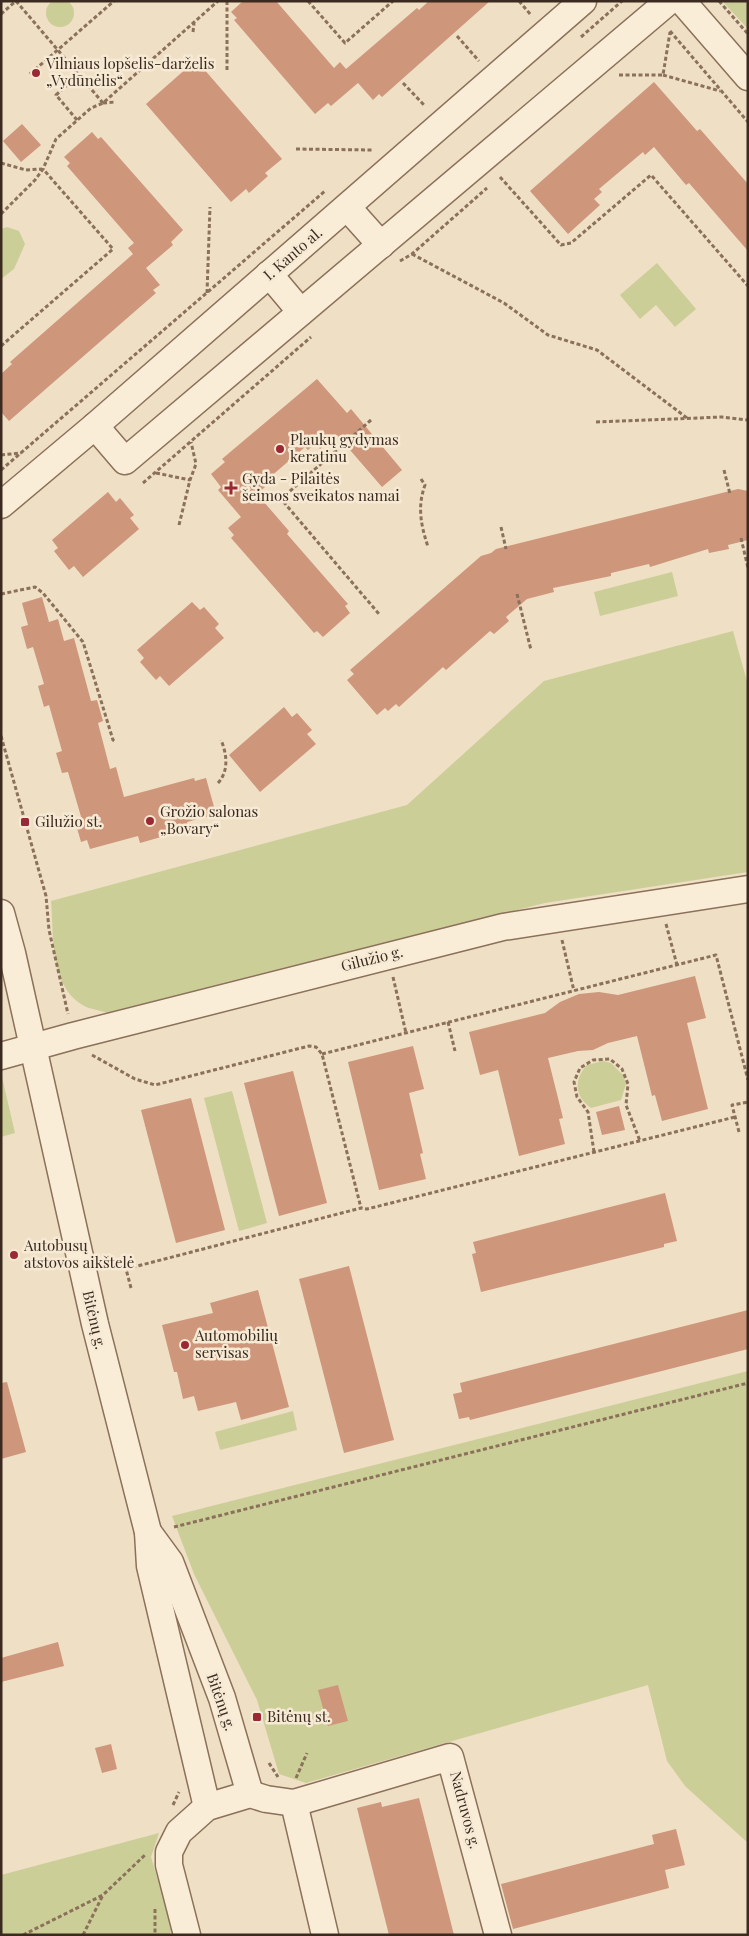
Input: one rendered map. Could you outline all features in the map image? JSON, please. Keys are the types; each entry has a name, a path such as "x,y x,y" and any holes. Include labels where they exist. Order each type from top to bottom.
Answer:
{"street":[{"name":"I. Kanto al.","path":"1,505 95,426 583,1"},
{"path":"95,426 125,461 669,1"},
{"path":"682,1 748,77"},
{"path":"347,206 381,245"},
{"path":"269,274 302,312"},
{"name":"Gilužio g.","path":"1,1056 388,955 503,927 748,890"},
{"name":"Bitėnų g.","path":"1,912 97,1333 170,1562 222,1698 250,1794"},
{"name":"Bitėnų g.","path":"161,1530 150,1566 207,1807"},
{"name":"Nadruvos g.","path":"294,1802 450,1757 498,1935"},
{"path":"187,1935 169,1865 169,1852 179,1832 207,1807 250,1794 266,1799 294,1802 325,1935"}],"path":[{"path":"1,14 16,1 103,103"},
{"path":"30,74 114,1"},
{"path":"103,103 218,1"},
{"path":"226,70 227,1"},
{"path":"308,1 345,44 393,1"},
{"path":"519,1 532,16"},
{"path":"719,1 748,34"},
{"path":"524,22 537,11"},
{"path":"193,32 194,22"},
{"path":"664,75 670,31 748,122"},
{"path":"457,36 479,60"},
{"path":"472,66 486,54"},
{"path":"77,120 56,95 79,75"},
{"path":"619,75 664,75 722,92"},
{"path":"403,82 425,106"},
{"path":"418,113 432,101"},
{"path":"1,214 27,190 43,169 56,138 91,108 103,103 115,102"},
{"path":"366,156 381,144"},
{"path":"296,149 373,150"},
{"path":"1,163 26,170 43,169"},
{"path":"1,346 113,249 43,169"},
{"path":"500,178 561,245 571,242 651,175 748,286"},
{"path":"1,470 330,187"},
{"path":"207,293 210,207"},
{"path":"412,254 504,303 548,335 597,350 687,418"},
{"path":"596,422 722,417 748,420"},
{"path":"371,420 282,499 379,614"},
{"path":"179,525 196,464 191,442"},
{"path":"1,455 21,453"},
{"path":"724,470 730,494"},
{"path":"155,472 190,480"},
{"path":"421,479 425,485 421,496 419,518 428,547"},
{"path":"501,527 506,549"},
{"path":"741,538 748,568"},
{"path":"1,594 35,588 43,593 83,642 113,740 116,742"},
{"path":"517,594 531,650"},
{"path":"1,736 46,896 48,930 73,1036 94,1057 135,1079 155,1085 309,1046 316,1047 322,1054 361,1208"},
{"path":"218,783 224,776 226,753 221,740"},
{"path":"660,903 677,965"},
{"path":"556,918 574,991"},
{"path":"388,955 406,1033"},
{"path":"322,1054 716,955 748,1080"},
{"path":"448,1022 455,1051"},
{"path":"594,1152 588,1112 577,1097 574,1082 580,1068 593,1060 610,1059 622,1069 628,1084 626,1105 640,1140"},
{"path":"739,1132 732,1105 748,1102"},
{"path":"131,1288 126,1269 361,1208 367,1209 735,1117"},
{"path":"161,1530 748,1383"},
{"path":"23,1935 103,1894 149,1851"},
{"path":"82,1935 103,1894"}],"green space":[{"path":"60,-1 70,3 74,13 70,23 60,27 50,23 46,13 50,3"},
{"path":"724,1 748,1 748,29 724,3"},
{"path":"7,227 19,231 25,244 14,269 1,279 1,229"},
{"path":"657,263 696,309 675,327 656,305 640,319 620,295"},
{"path":"672,572 678,596 600,616 594,592"},
{"path":"733,631 748,685 748,872 545,903 108,1013 89,1008 76,1000 60,976 54,946 51,901 407,805 544,681"},
{"path":"603,1061 611,1063 623,1075 626,1084 621,1100 591,1108 579,1094 579,1076 587,1065"},
{"path":"1,1073 15,1133 1,1137"},
{"path":"232,1091 267,1223 239,1231 204,1098"},
{"path":"748,1371 748,1843 685,1786 667,1761 648,1685 306,1783 279,1774 257,1700 194,1574 172,1516"},
{"path":"293,1411 297,1430 220,1450 215,1432"},
{"path":"159,1833 151,1857 172,1927 170,1935 1,1935 1,1875"}],"building":[{"path":"243,1 276,1 334,68 340,62 346,69 417,8 419,10 429,1 490,1 382,97 379,94 373,100 358,83 331,106 328,103 315,114 234,20 237,18 231,12"},
{"path":"196,60 282,159 265,173 268,176 249,193 246,189 231,202 146,104"},
{"path":"654,82 697,131 700,129 748,184 748,251 689,183 686,185 654,147 645,155 643,152 599,189 602,192 594,199 600,205 568,234 530,191"},
{"path":"22,124 41,145 21,162 3,141"},
{"path":"92,132 98,139 101,137 183,230 171,242 173,245 146,268 160,285 153,290 156,293 9,421 1,412 1,374 12,364 10,362 133,254 128,248 134,243 67,166 70,163 64,157"},
{"path":"317,379 347,413 351,409 402,470 382,487 337,435 320,449 315,443 308,450 305,447 262,484 265,487 257,494 289,531 287,534 348,604 345,606 350,613 323,637 317,631 314,633 231,538 234,535 228,528 241,517 218,490 221,487 211,474 225,462 222,459"},
{"path":"738,489 748,491 748,540 728,545 729,549 709,553 708,549 650,567 649,564 611,573 611,576 553,588 554,592 527,599 506,617 509,621 494,634 490,631 446,670 443,667 399,707 396,704 388,711 385,708 377,715 347,680 354,674 350,670 481,556 491,553 496,549"},
{"path":"108,492 116,502 120,498 134,515 130,518 139,529 83,577 74,566 69,570 54,551 58,548 52,540"},
{"path":"42,597 49,622 58,619 64,641 74,638 91,701 97,700 103,721 98,723 110,769 116,767 124,797 194,778 195,781 206,778 216,814 187,822 189,829 140,843 138,836 90,849 87,840 81,842 75,821 82,820 68,772 62,773 56,753 62,751 49,705 44,707 38,686 44,684 33,647 27,649 21,627 28,625 22,603"},
{"path":"192,602 200,610 204,607 219,624 215,628 224,638 169,686 160,676 156,680 140,662 144,658 137,650"},
{"path":"284,707 292,717 297,713 312,730 307,734 316,744 260,792 229,755"},
{"path":"695,976 706,1018 687,1023 708,1109 662,1121 655,1095 652,1096 637,1036 608,1043 593,1050 578,1051 548,1058 563,1118 559,1119 565,1144 519,1156 498,1070 480,1075 469,1032 545,1013 560,1002 579,994 599,992 618,995"},
{"path":"413,1046 424,1089 409,1093 423,1153 420,1154 426,1179 379,1190 348,1062"},
{"path":"293,1071 327,1203 279,1216 244,1083"},
{"path":"191,1098 225,1230 176,1243 141,1110"},
{"path":"619,1106 625,1130 602,1135 596,1112"},
{"path":"665,1193 677,1241 664,1244 664,1247 481,1292 472,1254 476,1253 473,1242"},
{"path":"349,1266 394,1440 344,1453 299,1279"},
{"path":"258,1290 289,1407 241,1420 236,1402 198,1411 194,1396 183,1399 177,1372 174,1372 162,1325 213,1313 210,1303"},
{"path":"748,1310 748,1349 470,1420 469,1417 459,1419 453,1394 462,1392 460,1383"},
{"path":"7,1382 26,1452 1,1459 1,1383"},
{"path":"58,1642 64,1666 1,1682 1,1658"},
{"path":"338,1685 348,1721 328,1726 318,1690"},
{"path":"111,1744 117,1769 102,1773 95,1748"},
{"path":"419,1798 454,1935 389,1935 357,1808 381,1802 382,1807"},
{"path":"676,1829 685,1865 665,1870 669,1888 513,1929 501,1884 654,1844 652,1835"}],"place":[{"name":"Vilniaus lopšelis-darželis „Vydūnėlis“","path":"36,73"},
{"name":"Plaukų gydymas keratinu","path":"280,449"},
{"name":"Gyda - Pilaitės šeimos sveikatos namai","path":"231,488"},
{"name":"Grožio salonas „Bovary“","path":"150,821"},
{"name":"Gilužio st.","path":"25,822"},
{"name":"Autobusų atstovos aikštelė","path":"14,1255"},
{"name":"Automobilių servisas","path":"185,1345"},
{"name":"Bitėnų st.","path":"257,1717"}]}
